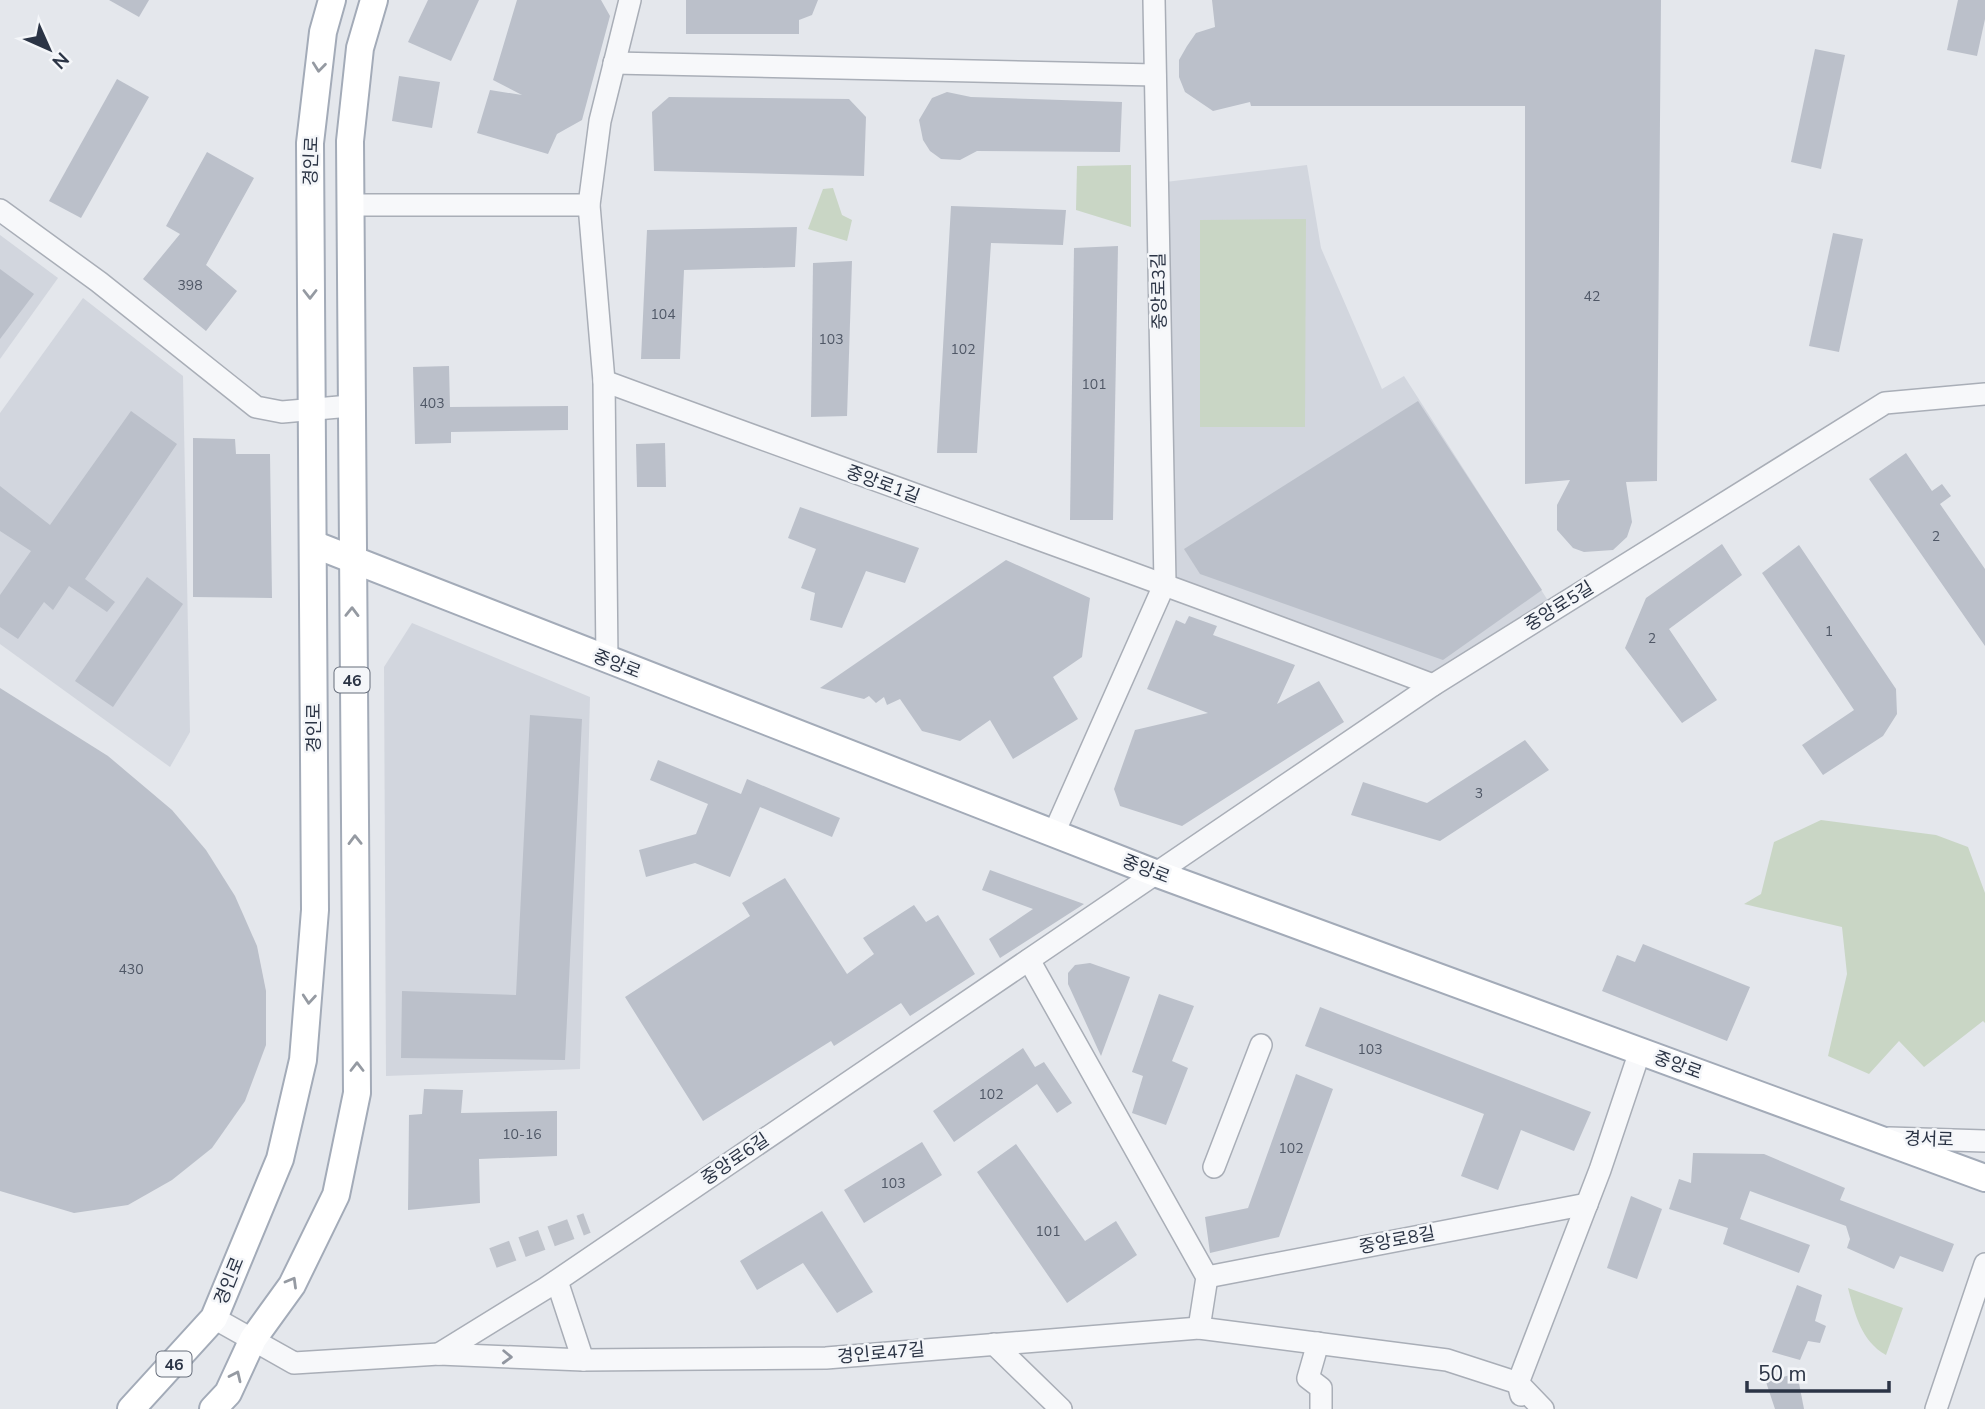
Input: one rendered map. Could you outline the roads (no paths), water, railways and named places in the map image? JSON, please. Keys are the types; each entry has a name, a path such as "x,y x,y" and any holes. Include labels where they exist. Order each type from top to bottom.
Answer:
{"main road":[{"name":"경인로","path":"131,1409 214,1318 280,1159 303,1060 315,920 310,143 323,32 332,0"},
{"name":"46","path":"213,1409 228,1393 253,1339 292,1285 336,1195 356,1093 350,141 360,48 374,0"},
{"name":"중앙로","path":"313,544 1155,873 1985,1178"}],"street":[{"path":"607,660 604,381 589,205 600,121 629,0"},
{"name":"중앙로3길","path":"1054,834 1165,583 1154,0"},
{"path":"614,63 1155,75"},
{"path":"349,205 589,205"},
{"path":"0,209 99,282 256,407 282,412 350,405"},
{"name":"중앙로1길","path":"604,381 884,485 1165,583"},
{"name":"중앙로5길","path":"1155,873 1433,685 1885,403 1985,394"},
{"path":"1165,583 1433,685"},
{"name":"중앙로6길","path":"439,1354 557,1281 1155,873"},
{"path":"1029,960 1206,1277 1199,1328"},
{"path":"1214,1167 1261,1045"},
{"path":"1524,1409 1518,1382 1587,1203 1640,1051"},
{"name":"경서로","path":"1873,1137 1985,1141"},
{"name":"중앙로8길","path":"1206,1277 1587,1203"},
{"path":"1936,1409 1985,1264"},
{"path":"557,1281 583,1360"},
{"name":"경인로47길","path":"214,1318 294,1363 439,1354 583,1360 826,1358 1199,1328 1447,1360 1518,1382 1543,1409"},
{"path":"1318,1343 1308,1378 1321,1388 1321,1409"},
{"path":"994,1344 1061,1409"}],"tunnel":[{"path":"493,1258 587,1223"}]}
